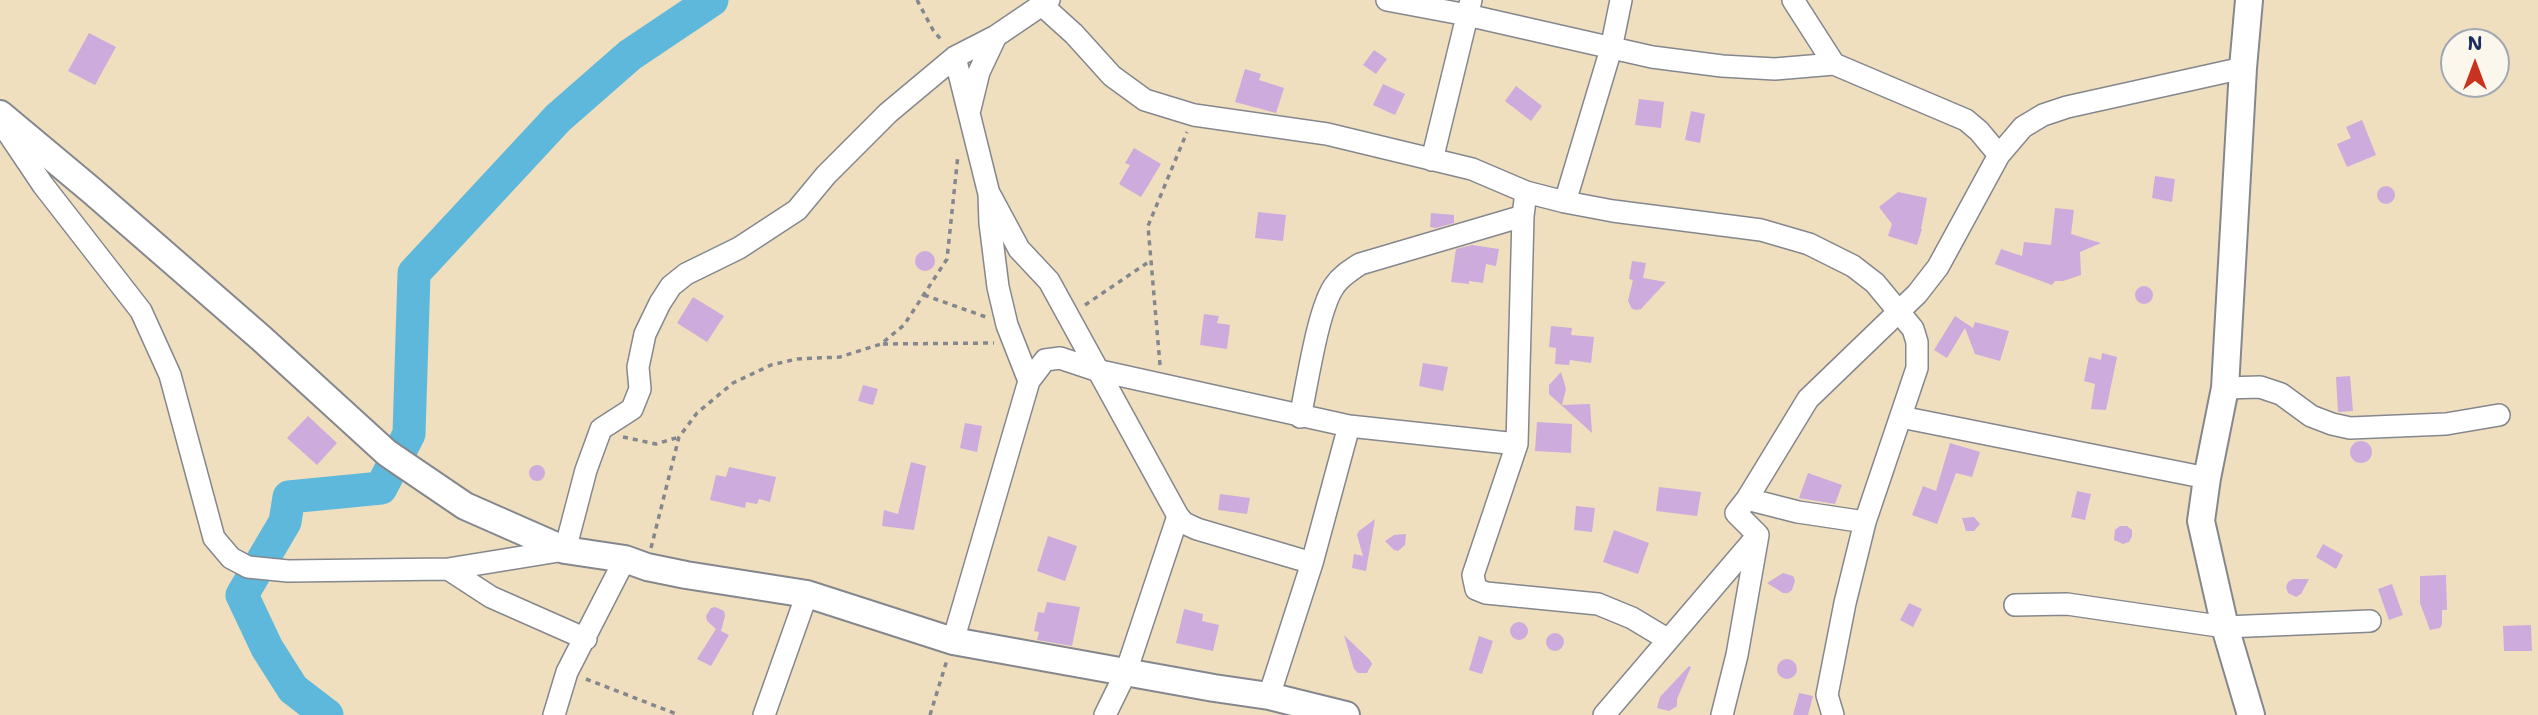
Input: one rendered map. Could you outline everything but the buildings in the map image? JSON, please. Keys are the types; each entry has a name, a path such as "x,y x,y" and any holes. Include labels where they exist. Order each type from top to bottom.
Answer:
{"street":[{"path":"1387,0 1469,7 1611,49 1722,66 1775,69 1834,64 1966,120 1999,155"},
{"path":"1565,202 1611,49 1621,0"},
{"path":"1793,0 1834,64"},
{"path":"2249,0 2225,388 2201,521 2225,627 2251,715"},
{"path":"565,550 586,470 601,429 632,409 640,389 638,368 645,334 671,286 686,274 739,248 797,210 826,175 888,113 955,57 996,36 1046,3 1112,76 1145,100 1195,115 1327,134 1472,169 1526,192 1565,202 1613,211 1761,230 1809,244 1853,266 1875,283 1913,329 1917,341 1917,368 1865,522 1845,603 1827,695 1833,715"},
{"path":"1432,160 1469,7"},
{"path":"969,111 979,72 996,36"},
{"path":"955,57 989,194 991,235 999,286 1011,334 1029,381"},
{"path":"1758,535 1736,513 1808,399 1917,294 1938,267 1999,155 2023,127 2043,115 2067,107 2243,68"},
{"path":"0,114 191,277 387,453 465,506 565,550 807,594 953,640 1269,696 1346,715"},
{"path":"0,121 43,185 141,311 170,376 214,538 231,558 248,567 288,571 448,569 565,550"},
{"path":"1526,192 1523,216 1517,444 1473,575 1476,589 1486,593 1598,604 1632,618 1667,639"},
{"path":"989,194 1019,248 1049,281 1096,370 1184,523 1312,563"},
{"path":"1300,416 1323,315 1333,287 1342,276 1360,264 1523,216"},
{"path":"953,640 1029,381 1045,360 1060,359 1096,370 1349,426 1517,444"},
{"path":"2225,388 2260,387 2281,394 2311,416 2350,428 2446,424 2499,415"},
{"path":"1901,416 2207,478"},
{"path":"1269,696 1312,563 1349,426"},
{"path":"1747,499 1798,512 1865,522"},
{"path":"1105,715 1126,672 1178,516"},
{"path":"1604,715 1758,535"},
{"path":"1722,715 1737,655 1758,535"},
{"path":"554,715 567,672 636,563"},
{"path":"448,569 491,597 586,639"},
{"path":"764,715 807,594"},
{"path":"2015,605 2067,604 2225,627 2370,621"}],"path":[{"path":"917,0 933,30 955,57"},
{"path":"1162,384 1148,226 1195,115"},
{"path":"881,344 904,325 947,259 959,148"},
{"path":"1071,321 1084,306 1150,261"},
{"path":"924,295 1011,334"},
{"path":"636,563 679,437 697,414 733,383 771,365 797,359 840,357 881,344 1011,334"},
{"path":"601,429 656,444 679,437"},
{"path":"930,715 953,640"},
{"path":"567,672 679,715"}],"waterway":[{"path":"327,715 293,689 267,648 242,595 285,522 289,497 381,488 409,434 414,273 558,118 630,55 712,0"}]}
